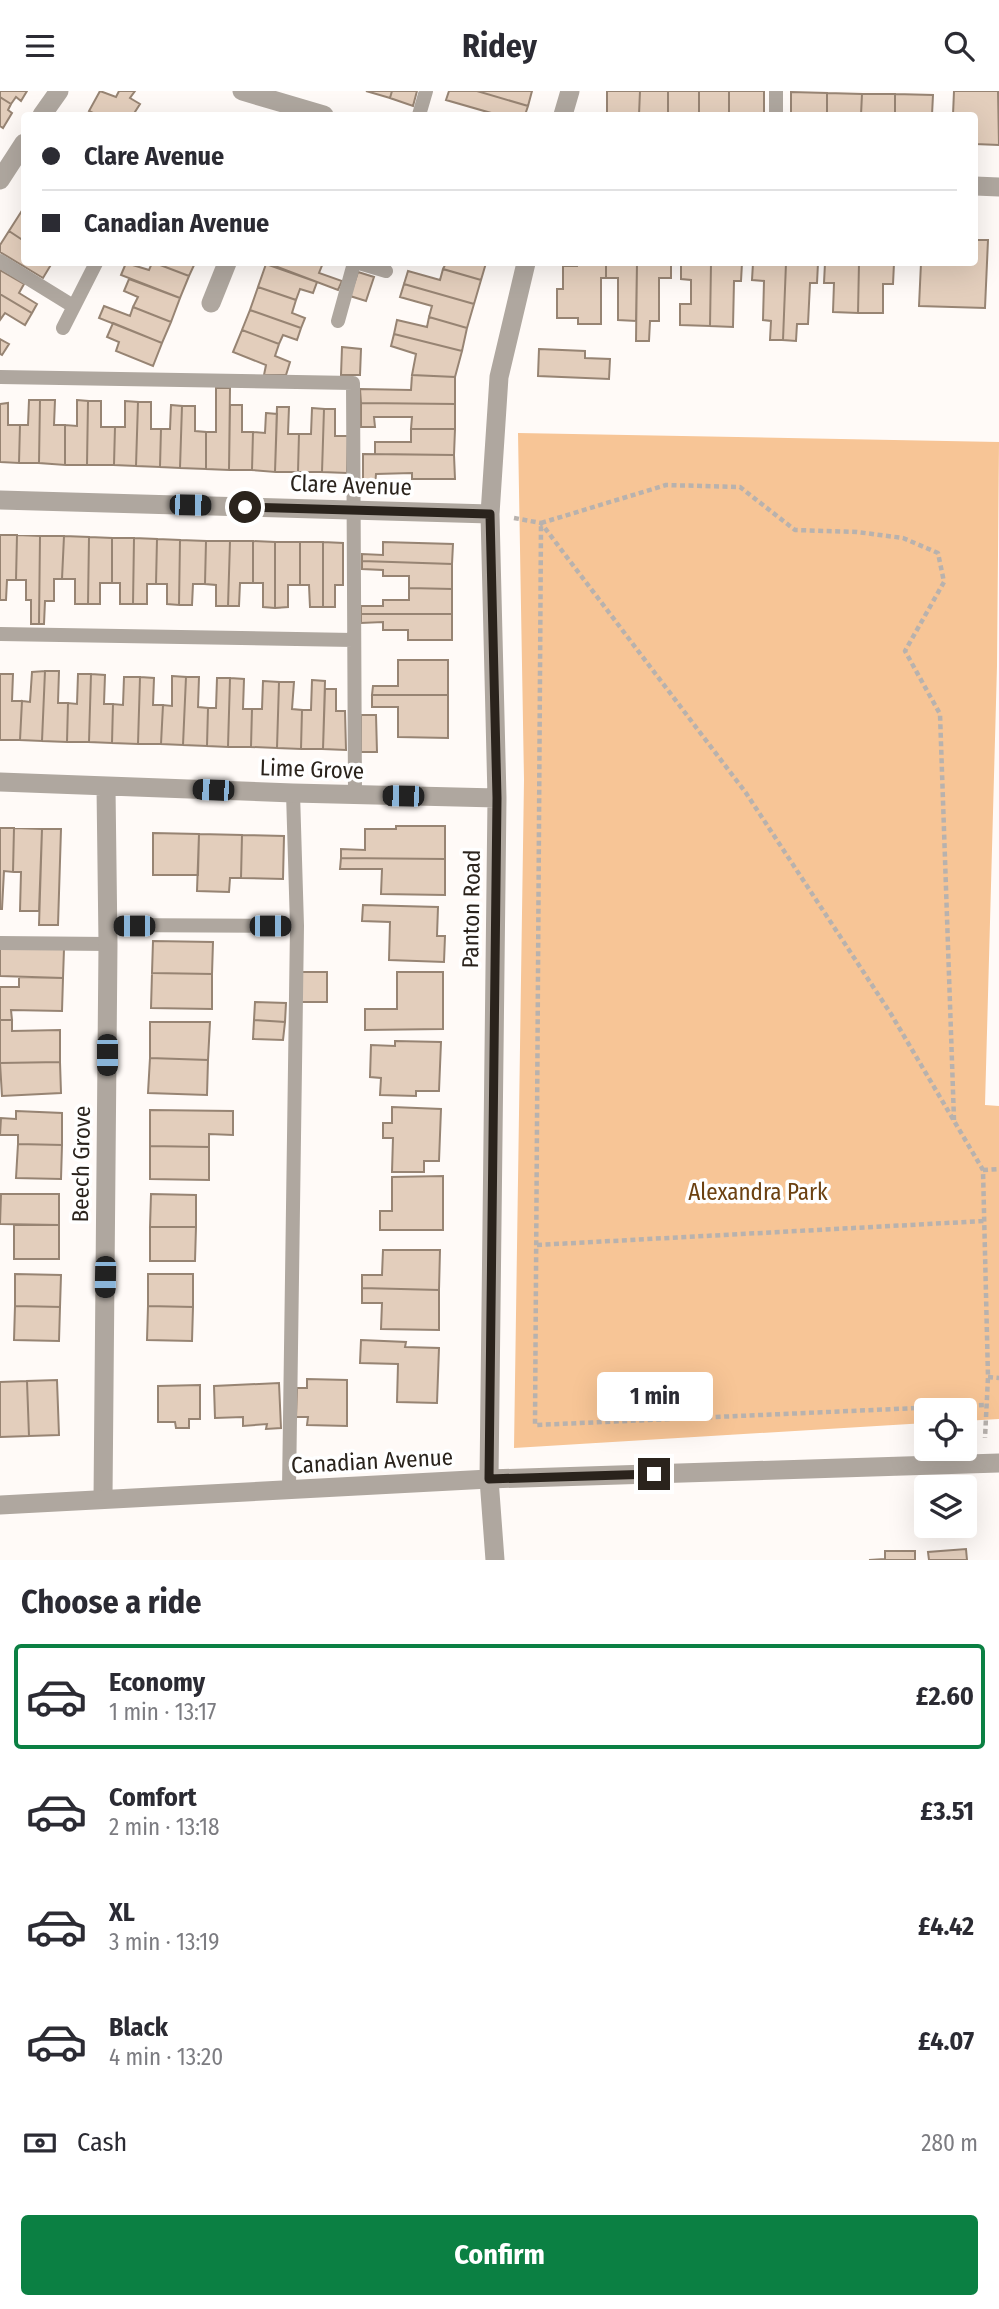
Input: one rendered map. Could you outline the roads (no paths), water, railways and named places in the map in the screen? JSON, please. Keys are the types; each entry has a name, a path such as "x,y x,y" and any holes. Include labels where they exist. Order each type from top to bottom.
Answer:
{"street":[{"path":"45,112 59,91"},
{"path":"242,91 280,110 298,112"},
{"path":"564,112 569,91"},
{"path":"0,180 21,148"},
{"path":"978,186 999,187"},
{"path":"211,303 226,266"},
{"name":"Panton Road","path":"495,1560 489,1479 497,798 490,514 499,377 525,266"},
{"name":"Clare Avenue","path":"0,500 490,514"},
{"name":"Lime Grove","path":"0,782 497,798"},
{"name":"Beech Grove","path":"103,1499 106,787"},
{"name":"Canadian Avenue","path":"0,1505 489,1479 992,1463"}],"lane":[{"path":"420,112 426,91"},
{"path":"776,91 776,112"},
{"path":"0,261 73,306"},
{"path":"64,328 94,266"},
{"path":"338,321 353,266"},
{"path":"369,266 386,271"},
{"path":"0,377 353,383 355,795"},
{"path":"0,634 353,640"},
{"path":"289,1489 297,926 293,793"},
{"path":"0,943 297,926"}],"park label":[{"name":"Alexandra Park","path":"758,1192"}]}
